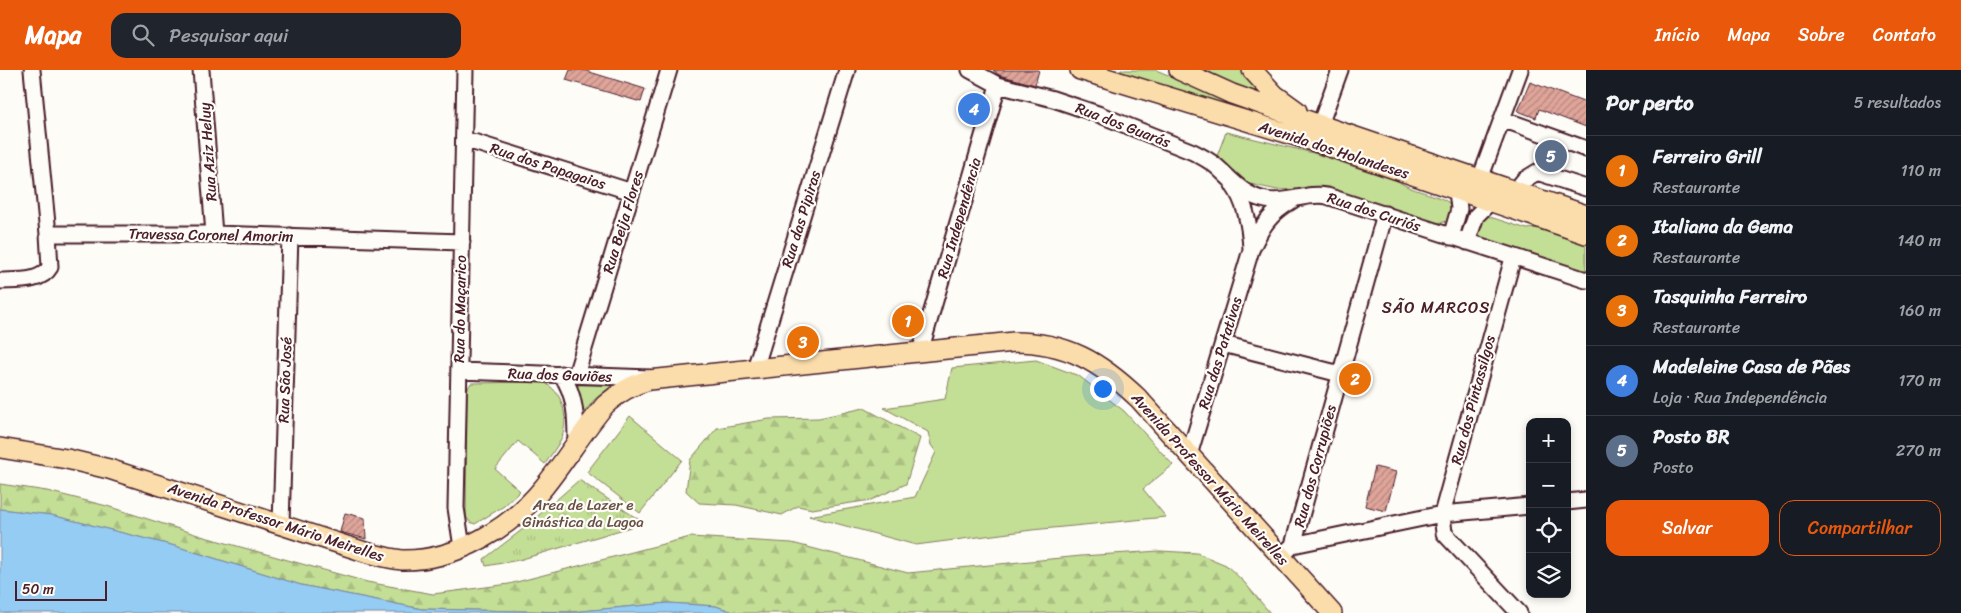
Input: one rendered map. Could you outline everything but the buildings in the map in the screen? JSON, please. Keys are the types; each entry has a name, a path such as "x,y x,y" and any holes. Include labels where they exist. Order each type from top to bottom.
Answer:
{"main road":[{"name":"Avenida dos Holandeses","path":"1080,70 1322,144 1586,234"},
{"name":"Avenida dos Holandeses","path":"1180,70 1232,94 1586,215"},
{"path":"1252,70 1276,95 1320,125"},
{"name":"Avenida Professor Mário Meirelles","path":"0,448 67,459 109,469 365,552 401,560 433,557 483,538 517,515 544,488 594,418 616,396 633,385 662,378 1014,342 1036,343 1067,350 1094,362 1119,380 1138,398 1189,455 1287,551 1332,613"}],"street":[{"path":"0,281 35,278 47,271 50,260 32,70"},
{"name":"Rua Aziz Heluy","path":"201,70 214,234"},
{"name":"Rua do Maçarico","path":"462,547 456,508 465,70"},
{"name":"Rua Beija Flores","path":"576,375 669,70"},
{"name":"Rua das Pipiras","path":"755,369 847,70"},
{"name":"Rua dos Guarás","path":"970,70 998,85 1098,114 1176,144 1206,158 1244,191 1266,200"},
{"path":"1320,125 1340,70"},
{"path":"1480,179 1520,70"},
{"name":"Rua Independência","path":"920,352 998,85"},
{"path":"1502,119 1586,149"},
{"name":"Rua dos Papagaios","path":"464,139 632,192"},
{"path":"1514,191 1524,180 1537,172 1586,188"},
{"name":"Rua das Patativas","path":"1230,180 1244,206 1250,232 1251,250"},
{"path":"1451,237 1459,209 1457,191"},
{"name":"Rua dos Curiós","path":"1266,200 1282,201 1320,194 1513,258 1586,280"},
{"name":"Rua das Patativas","path":"1189,455 1251,250 1260,230 1270,216 1295,199"},
{"path":"1467,242 1476,216 1490,202"},
{"name":"Rua dos Corrupiões","path":"1287,551 1385,214"},
{"name":"Travessa Coronel Amorim","path":"48,234 214,234 462,242"},
{"name":"Rua São José","path":"281,524 290,236"},
{"name":"Rua dos Pintassilgos","path":"1442,514 1513,258"},
{"path":"1224,344 1340,374"},
{"name":"Rua dos Gaviões","path":"459,371 662,378"},
{"path":"561,374 570,389 574,401 576,443"},
{"path":"1571,502 1586,500"},
{"name":"Rua dos Corrupiões","path":"1287,551 1442,514 1526,506"},
{"path":"1442,514 1444,533 1519,613"}],"green space":[{"path":"1106,70 1156,70 1236,103 1385,157"},
{"path":"1205,70 1245,70 1255,83 1258,91 1253,92"},
{"path":"1226,132 1313,153 1398,181 1449,203 1453,207 1450,219 1445,222 1431,223 1321,188 1277,190 1242,181 1217,156"},
{"path":"1484,215 1527,229 1536,228 1586,244 1586,273 1477,238 1474,222"},
{"path":"1036,360 1079,376 1124,411 1173,465 1143,489 1166,517 1032,530 916,545 809,516 915,497 936,452 931,445 928,432 884,408 945,399 952,368"},
{"path":"543,382 550,386 563,405 565,421 562,437 545,464 518,441 495,469 520,491 504,506 475,524 470,522 466,517 467,390 471,383"},
{"path":"573,385 610,385 610,387 594,400 583,414"},
{"path":"864,408 920,438 906,484 871,500 812,509 798,506 782,515 736,505 699,503 686,491 690,460 717,428 769,419 819,418"},
{"path":"630,416 682,460 640,513 587,472"},
{"name":"Area de Lazer e Ginástica da Lagoa","path":"579,480 644,523 519,560 486,566 484,559 523,529"},
{"path":"0,484 47,491 107,506 201,536 367,582 433,594 509,584 690,537 792,543 908,573 1081,556 1160,551 1197,553 1226,565 1244,582 1270,613 736,613 716,606 668,603 571,612 422,609 301,585 175,546 51,515 0,509"}],"water":[{"path":"0,509 51,515 175,546 301,585 422,609 571,612 668,603 716,606 736,613 0,613"}],"place":[{"name":"Madeleine Casa de Pães","path":"974,109"},
{"name":"Posto BR","path":"1551,156"},
{"name":"Ferreiro Grill","path":"908,321"},
{"name":"Tasquinha Ferreiro","path":"803,342"},
{"name":"Italiana da Gema","path":"1355,379"}],"district":[{"name":"SÃO MARCOS","path":"1436,307"}]}
